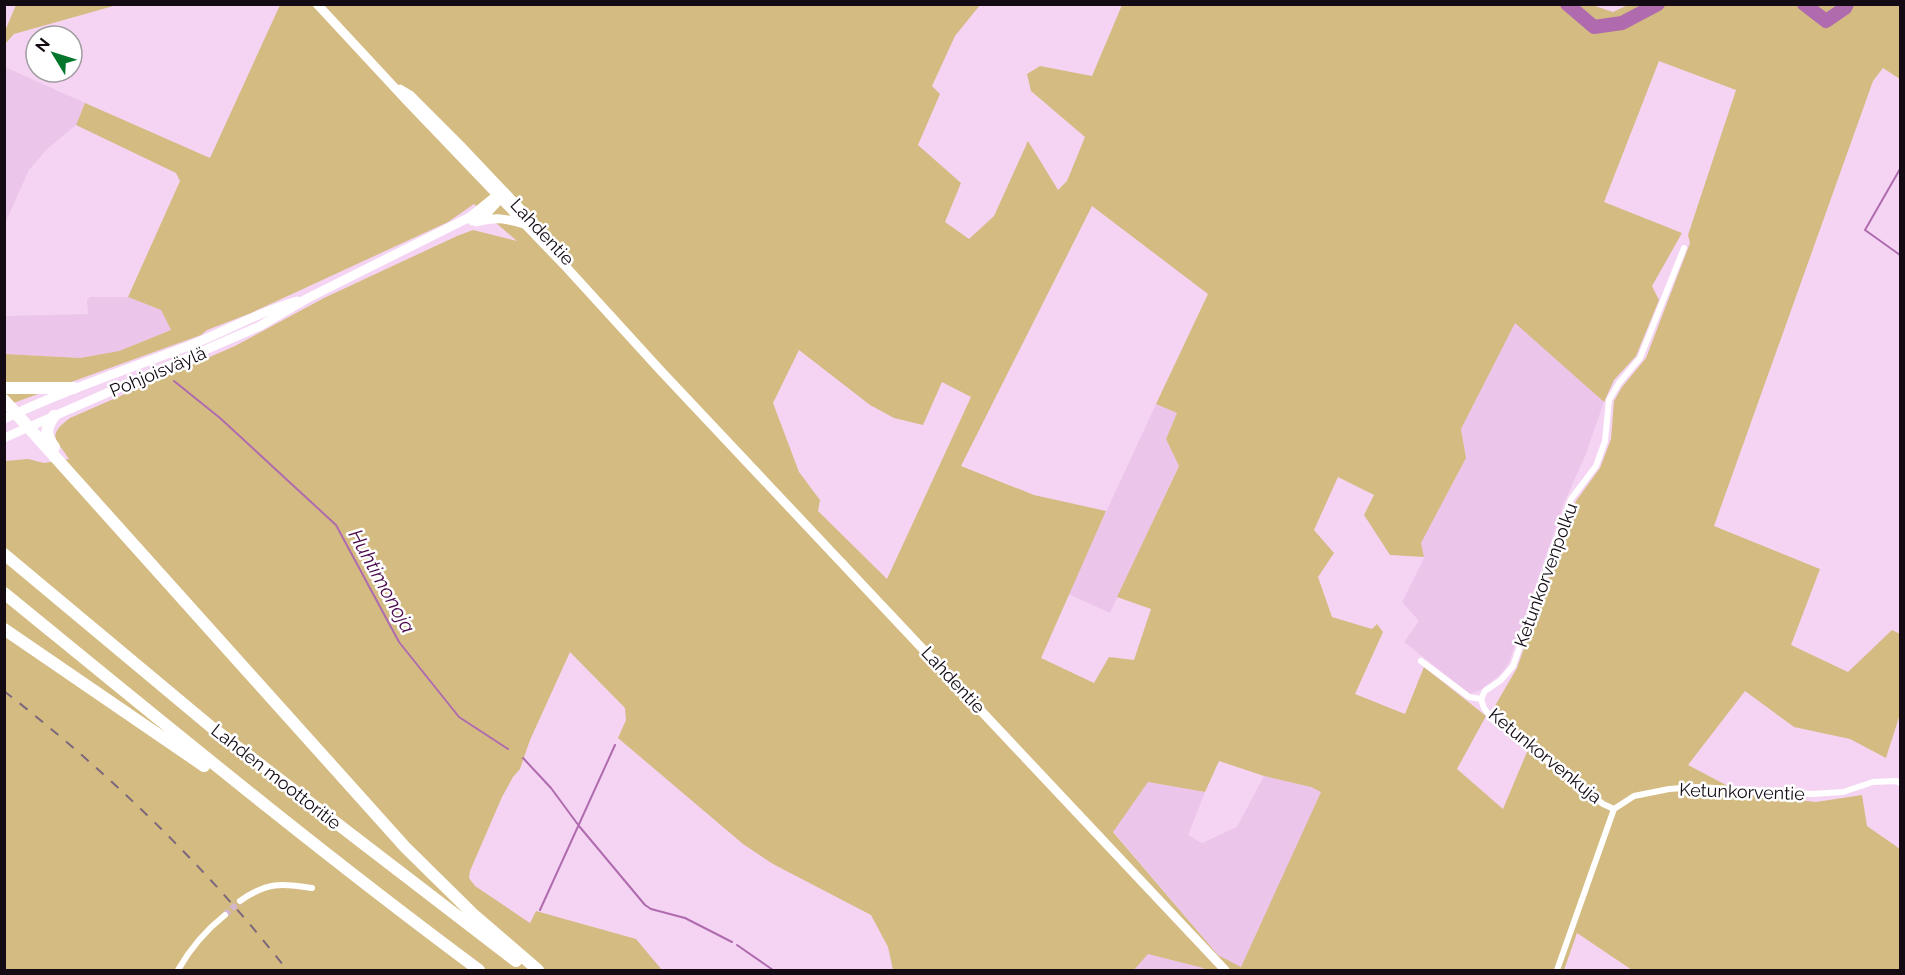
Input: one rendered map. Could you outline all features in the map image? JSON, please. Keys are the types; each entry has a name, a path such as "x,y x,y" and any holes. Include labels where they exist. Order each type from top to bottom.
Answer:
{"highway":[{"path":"4,388 74,388"},
{"path":"4,400 405,847 473,914 538,970"},
{"path":"54,416 47,430 48,440 57,450 61,462"},
{"name":"Lahden moottoritie","path":"4,554 210,726 399,873 530,970"},
{"name":"Lahden moottoritie","path":"4,593 286,823 479,970"},
{"path":"4,629 286,823"}],"main road":[{"name":"Lahdentie","path":"317,4 665,367 680,389"},
{"name":"Lahdentie","path":"501,195 661,371 1225,970"},
{"name":"Pohjoisväylä","path":"4,438 230,341 308,298 467,224 489,211 501,195"},
{"name":"Pohjoisväylä","path":"375,266 470,217 501,195"},
{"name":"Pohjoisväylä","path":"467,224 504,218 526,225"},
{"name":"Pohjoisväylä","path":"4,419 74,388 192,345 278,306 308,298"}],"street":[{"name":"Ketunkorvenpolku","path":"1482,699 1485,691 1501,680 1513,666 1571,499 1596,466 1605,441 1609,400 1618,383 1640,358 1684,248"},
{"name":"Ketunkorvenkuja","path":"1421,661 1469,697 1482,699 1484,708 1492,719 1603,804 1614,809"},
{"name":"Ketunkorventie","path":"1614,809 1634,796 1669,789 1698,787 1812,794 1843,792 1873,782 1896,781 1900,783"},
{"path":"1557,970 1614,809"},
{"path":"240,901 257,890 272,886 287,884 312,888"},
{"path":"178,970 196,944 225,915"}],"shaded area":[{"path":"16,4 117,5 50,24 24,24 24,31 14,34 5,44 5,31"},
{"path":"1589,4 1613,12 1630,4 1900,5 1900,79 1883,68 1873,81 1714,526 1820,569 1791,645 1848,672 1892,630 1900,634 1900,714 1886,758 1850,739 1794,727 1745,691 1688,765 1743,794 1816,802 1862,795 1867,826 1900,849 1900,970 1632,970 1577,933 1564,970 1205,970 1148,954 1134,970 893,970 888,947 871,915 773,864 743,844 618,738 626,720 625,708 570,652 530,740 520,769 502,797 469,878 475,886 530,923 536,911 636,939 662,970 5,970 5,461 28,459 44,463 69,459 57,442 56,434 70,418 235,346 324,298 457,236 473,230 517,241 474,204 448,222 251,313 207,330 201,335 5,406 5,354 80,358 119,351 171,330 161,310 128,297 180,181 176,173 76,125 85,103 210,158 280,5 980,5 955,36 932,86 940,94 918,145 961,183 945,222 969,239 994,216 1028,141 1058,190 1067,181 1085,137 1031,91 1027,74 1040,66 1092,76 1122,5","holes":["1659,61 1736,90 1688,235 1690,243 1646,358 1622,387 1614,401 1611,439 1600,468 1576,501 1517,668 1492,711 1532,740 1503,809 1457,769 1486,716 1424,667 1405,714 1355,694 1383,632 1377,624 1372,629 1332,617 1318,577 1334,553 1314,530 1338,477 1374,495 1364,515 1390,555 1424,557 1421,543 1466,458 1461,429 1515,323 1604,402 1614,380 1636,356 1659,300 1652,286 1682,233 1604,202","1092,206 1208,294 1156,404 1177,413 1166,439 1179,466 1117,597 1151,609 1134,660 1109,657 1094,683 1041,658 1106,511 1034,495 961,466","799,350 870,405 894,418 923,425 942,382 971,397 887,579 818,511 820,500 799,472 773,403","1219,761 1264,776 1311,787 1321,792 1241,967 1218,955 1113,832 1148,782 1205,792"]},
{"path":"5,67 24,76 24,84 43,84 85,103 76,125 47,149 29,170 6,221 5,232"},
{"path":"90,297 128,297 161,310 171,330 119,351 80,358 5,354 4,316 88,314 87,300"},
{"path":"1515,322 1604,402 1585,456 1564,503 1509,662 1501,674 1480,690 1470,694 1404,642 1419,621 1402,602 1424,558 1421,543 1466,458 1461,429"},
{"path":"1156,404 1177,413 1166,439 1179,465 1110,613 1068,594"},
{"path":"1264,776 1311,787 1322,792 1241,967 1218,955 1113,831 1148,782 1205,792 1188,835 1202,843 1237,827"},
{"path":"1148,954 1203,968 1205,970 1134,970"}],"waterway":[{"path":"1567,4 1594,27 1622,23 1658,4"},
{"path":"1804,4 1826,21 1845,8 1847,4"},
{"path":"1900,169 1865,230 1900,255"},
{"name":"Huhtimonoja","path":"174,381 220,418 336,525 399,642 459,717 508,749"},
{"name":"Huhtimonoja","path":"540,910 615,745"},
{"name":"Huhtimonoja","path":"523,758 551,788 579,826 645,905 651,909 685,918 732,942"},
{"name":"Huhtimonoja","path":"737,945 773,970"}],"tunnel":[{"path":"225,915 240,901"}],"railway":[{"path":"4,691 81,755 154,822 223,894 287,970"}]}
